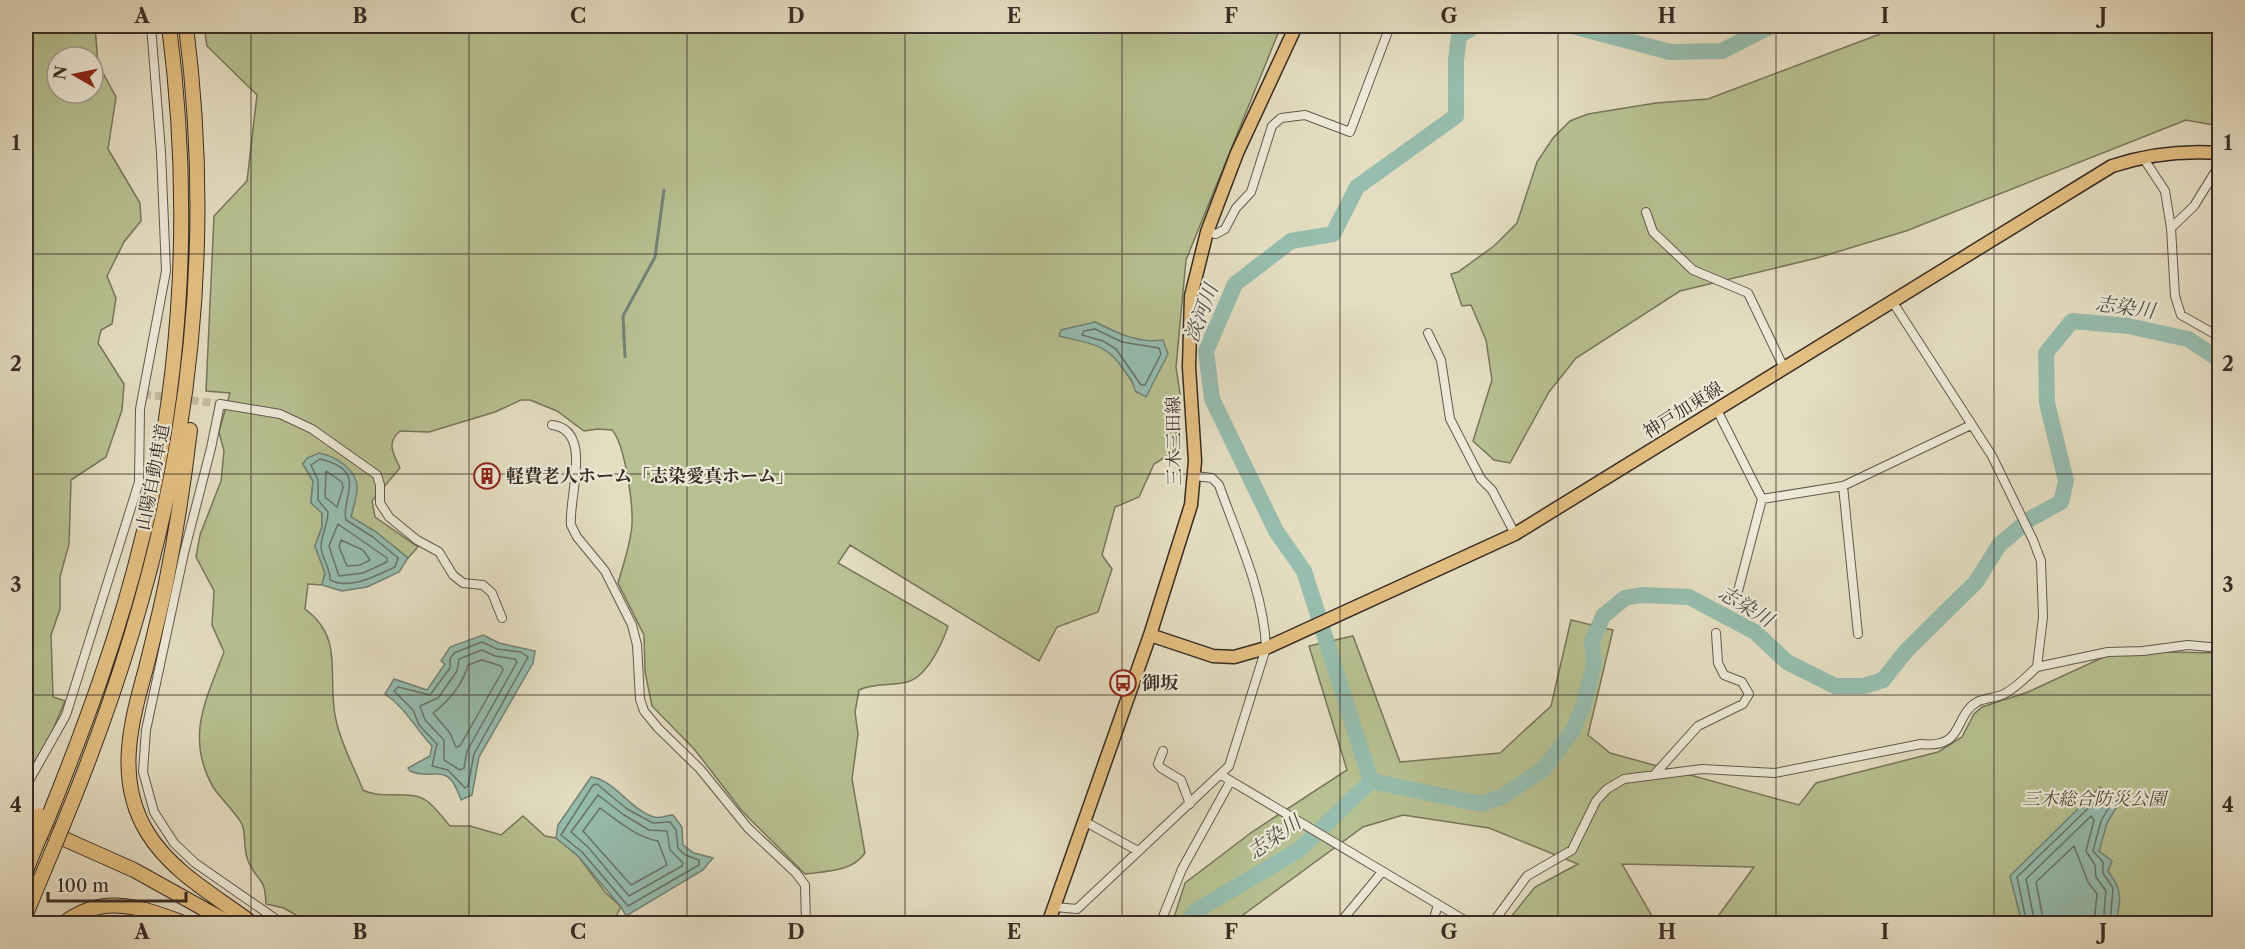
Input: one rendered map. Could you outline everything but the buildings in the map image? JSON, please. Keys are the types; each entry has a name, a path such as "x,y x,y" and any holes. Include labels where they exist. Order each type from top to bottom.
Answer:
{"highway":[{"name":"山陽自動車道","path":"26,871 30,845 105,666 147,518 173,372 181,262 181,171 169,26"},
{"name":"山陽自動車道","path":"26,914 63,825 125,660 162,528 187,391 197,263 197,149 186,26"},
{"path":"197,263 198,349 187,453 167,576 132,719 128,751 129,776 134,801 143,825 165,856 253,924"},
{"path":"26,822 134,870 231,924"},
{"path":"26,831 129,877 212,924"},
{"path":"63,924 84,910 111,904 140,908 186,924"}],"main road":[{"name":"三木三田線","path":"1048,924 1150,635 1191,505 1195,476 1189,367 1191,296 1207,232 1238,153 1296,26"},
{"name":"神戸加東線","path":"1150,635 1213,656 1234,657 1266,648 1515,534 2112,166 2142,156 2190,151 2220,153"}],"street":[{"path":"26,786 66,715 139,482 140,409 166,272 161,152 151,26"},
{"path":"1207,232 1216,234 1225,229 1236,208 1251,192 1272,126 1281,118 1305,115 1350,132 1390,26"},
{"path":"2142,156 2165,191 2171,228 2175,296 2181,315 2220,338"},
{"path":"2171,228 2194,206 2220,165"},
{"path":"1646,212 1653,232 1693,270 1748,293 1784,368"},
{"path":"1892,301 1992,456 2042,561 2043,617 2037,667"},
{"path":"1428,333 1441,360 1450,419 1481,478 1492,490 1515,534"},
{"path":"283,924 195,863 174,843 151,805 143,772 146,730 183,553 212,448 220,404 280,414 312,429 377,475 381,485 380,503 389,517 417,540 439,552 453,575 463,583 483,585 492,593 502,618"},
{"path":"1717,410 1762,499 1738,591"},
{"path":"552,425 565,429 576,446 571,525 577,537 605,572 632,625 638,645 640,699 644,711 700,770 748,828 796,873 805,885 806,924"},
{"path":"1762,499 1843,486 1971,425"},
{"path":"1055,907 1077,909 1229,766 1266,648 1265,633 1254,584 1219,485 1212,478 1195,476"},
{"path":"1843,486 1858,634"},
{"path":"1654,774 1698,726 1743,704 1749,694 1742,682 1724,675 1718,663 1716,633"},
{"path":"1492,924 1527,876 1572,850 1596,801 1607,789 1624,779 1702,769 1775,773 1921,744 1935,746 1950,738 1961,726 1966,712 1977,702 2005,694 2037,667 2108,652 2196,645 2220,648"},
{"path":"1163,751 1158,764 1181,780 1190,804"},
{"path":"1221,775 1471,924"},
{"path":"1160,924 1182,869 1230,782"},
{"path":"1084,821 1138,851"},
{"path":"1339,924 1382,872"},
{"path":"1432,924 1438,904"}],"green space":[{"path":"26,26 95,26 96,45 45,45 45,105 105,105 105,77 116,97 108,149 140,203 141,221 124,242 107,276 116,298 112,324 101,330 98,343 124,384 122,410 106,457 71,480 69,544 60,577 60,609 51,635 53,697 65,701 49,739 31,767 32,713 26,665"},
{"path":"204,26 1281,26 1186,260 1176,367 1180,394 1170,409 1177,425 1175,451 1154,464 1139,497 1115,507 1102,555 1112,569 1098,612 1057,627 1039,661 850,545 838,563 948,626 933,659 921,674 907,682 871,686 859,690 855,712 858,734 852,779 865,853 853,864 830,871 805,874 742,811 695,750 652,706 645,672 644,635 618,583 630,539 632,515 630,489 621,448 612,430 584,431 557,411 530,400 521,400 495,412 429,432 400,431 393,440 392,448 400,468 372,501 375,517 418,547 408,558 376,532 351,517 357,488 303,464 313,481 311,503 322,512 322,527 315,546 325,573 322,585 308,584 305,609 318,621 326,633 332,660 333,704 338,729 363,790 379,794 420,797 427,801 450,826 470,826 501,835 523,816 545,836 556,838 578,856 605,892 621,907 615,918 619,923 309,923 284,908 266,904 263,884 247,859 243,827 213,787 200,752 201,719 224,652 212,625 214,591 196,557 200,535 221,481 224,451 219,432 230,393 206,391 214,216 247,181 257,95 207,46","holes":["1095,322 1124,336 1152,342 1134,384 1113,354 1101,347"]},
{"path":"1887,26 2219,26 2219,126 2186,120 1906,231 1817,258 1680,291 1576,358 1549,392 1510,463 1494,460 1473,441 1492,380 1486,340 1471,305 1462,306 1451,274 1458,272 1494,246 1517,223 1537,162 1553,138 1570,121 1588,114 1656,103 1708,99 1880,34"},
{"name":"三木総合防災公園","path":"1571,620 1613,630 1588,735 1610,753 1799,805 1816,783 1938,752 1962,737 1974,714 1982,707 2028,692 2108,655 2167,652 2219,653 2219,923 1713,923 1754,867 1622,864 1656,923 1506,923 1535,887 1578,864 1489,828 1403,815 1363,827 1232,923 1172,924 1185,883 1252,832 1347,770 1309,646 1353,636 1400,762 1500,753 1551,706"}],"water":[{"path":"1095,322 1137,339 1163,340 1168,354 1146,397 1135,391 1124,370 1103,349 1059,336 1061,330"},
{"path":"319,453 338,460 349,469 356,481 357,491 351,517 376,532 408,558 399,572 367,587 342,591 322,585 325,573 315,546 322,527 322,513 311,503 313,481 303,464 307,458"},
{"path":"483,635 499,643 535,651 533,663 479,757 472,795 461,800 451,779 445,775 419,774 410,771 408,768 430,756 432,746 405,712 385,694 394,679 427,690 445,664 441,661 450,647"},
{"path":"591,777 608,784 645,813 656,817 673,815 682,827 683,845 694,853 713,858 703,870 626,916 578,856 556,838 558,825"},
{"path":"2100,787 2117,806 2107,823 2099,851 2112,861 2108,871 2116,884 2119,895 2116,923 2022,923 2010,876"}],"waterway":[{"name":"淡河川","path":"1371,781 1304,571 1276,531 1212,399 1206,351 1235,284 1291,241 1333,234 1357,187 1456,116 1456,60 1459,36 1475,26"},
{"name":"淡河川","path":"1572,26 1670,52 1722,51 1771,26"},
{"path":"625,357 623,316 655,257 664,190"},
{"name":"志染川","path":"1371,781 1481,804 1503,796 1544,769 1573,730 1584,704 1594,664 1592,642 1603,616 1625,598 1641,595 1689,597 1755,632 1787,662 1835,686 1864,686 1883,680 1906,651 1976,582 1999,545 2030,519 2061,502 2066,481 2047,403 2046,353 2072,321 2128,326 2188,339 2220,360"},
{"name":"志染川","path":"1186,924 1197,910 1299,850 1371,781"}],"tunnel":[{"path":"143,394 220,404"}],"place":[{"name":"軽費老人ホーム「志染愛真ホーム」","path":"487,476"},
{"name":"御坂","path":"1123,683"}]}
